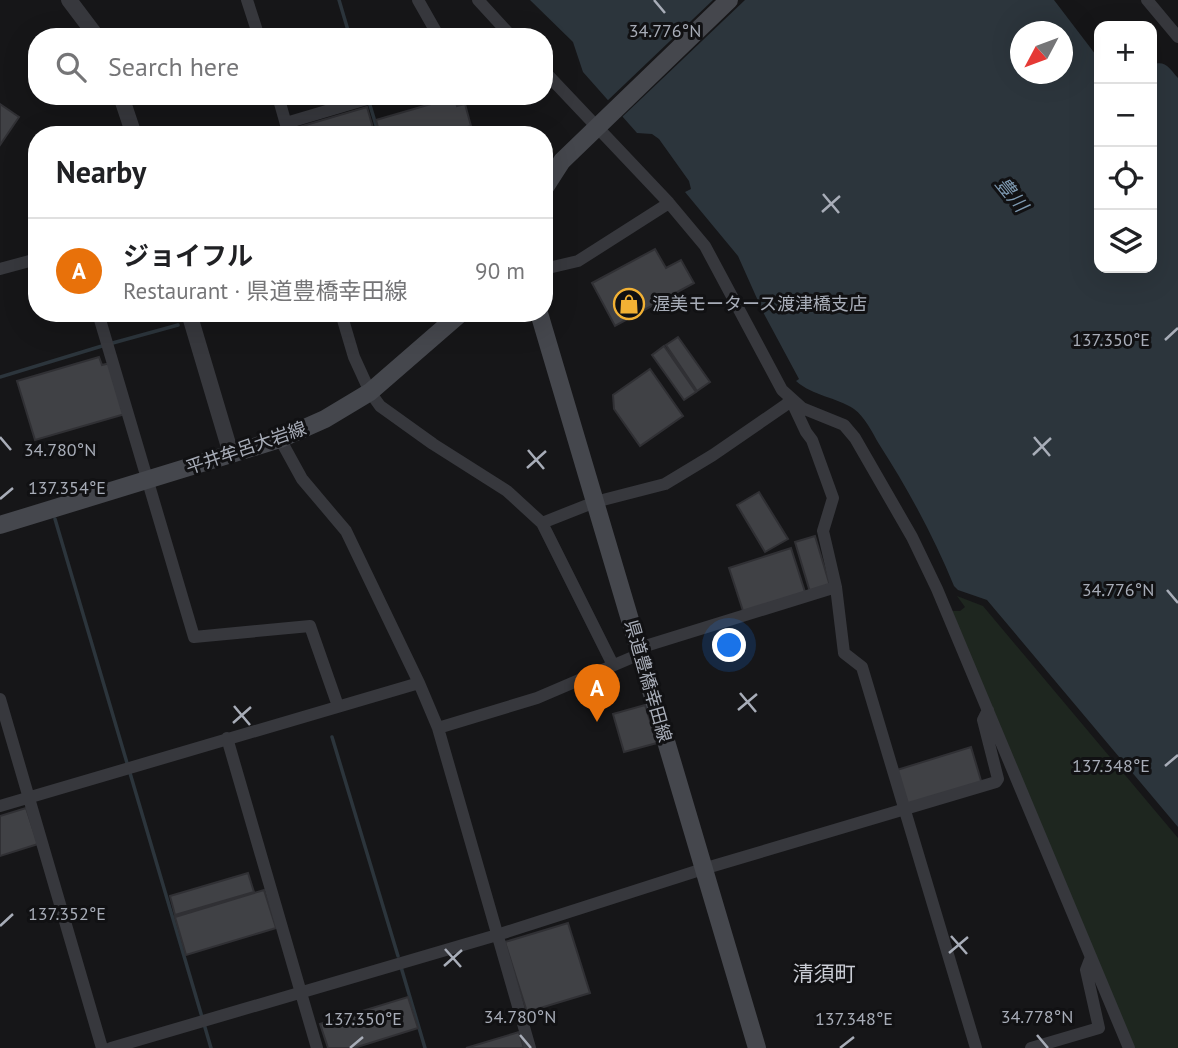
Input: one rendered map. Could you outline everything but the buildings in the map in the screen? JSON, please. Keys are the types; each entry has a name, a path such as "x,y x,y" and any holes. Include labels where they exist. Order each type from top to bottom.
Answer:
{"main road":[{"path":"553,175 562,161 598,125 729,0"},
{"name":"平井牟呂大岩線","path":"0,525 280,439 325,419 370,392 451,322"},
{"name":"県道豊橋幸田線","path":"542,322 757,1048"}],"street":[{"path":"69,0 90,28"},
{"path":"247,0 256,28"},
{"path":"418,0 434,28"},
{"path":"478,0 504,28"},
{"path":"1147,0 1178,37"},
{"path":"553,80 598,125 705,246 775,379 790,398 802,408 845,425 863,449 912,537 988,710 1129,1048"},
{"path":"124,105 131,126"},
{"path":"281,105 287,126"},
{"path":"296,126 352,105"},
{"path":"553,267 578,261 669,203"},
{"path":"0,270 28,262"},
{"path":"101,322 194,637 310,626 338,706"},
{"path":"192,322 231,454"},
{"path":"344,322 354,357 370,392 380,406 433,444 507,491 542,523 613,665"},
{"path":"542,523 595,502 665,484 713,456 787,404 790,398"},
{"path":"790,398 812,440 833,498 823,531 836,587 844,653 862,667 976,1048"},
{"path":"280,439 302,479 346,531 419,683 438,729 530,1048"},
{"path":"438,729 537,698 640,651 836,587"},
{"path":"0,806 419,683"},
{"path":"0,699 102,1048"},
{"path":"111,1048 497,935 703,869 996,782 998,779 983,720 988,710"},
{"path":"227,738 317,1048"},
{"path":"1031,1048 1099,1028 1086,970 1091,957"}],"shaded area":[{"path":"957,596 983,606 1178,838 1178,1048 1133,1048 952,611 960,611 965,607"}],"water":[{"name":"豊川","path":"530,0 1054,0 1070,21 1010,21 1010,84 1073,84 1073,25 1094,52 1094,273 1157,273 1157,63 1170,68 1178,78 1178,827 987,600 958,590 954,586 920,514 862,416 847,405 810,390 796,381 799,379 763,312 738,256 685,192 691,189 689,181 659,139 652,134 637,133 583,72 573,42"}],"pier":[{"path":"713,0 745,0 620,119 605,103"}],"waterway":[{"path":"339,0 347,28"},
{"path":"370,105 376,126"},
{"path":"109,344 178,325"},
{"path":"0,377 102,346"},
{"path":"55,519 202,1017"},
{"path":"332,737 398,956"},
{"path":"401,967 425,1048"},
{"path":"204,1024 211,1048"}],"place":[{"name":"渥美モータース渡津橋支店","path":"629,304"},
{"name":"ジョイフル","path":"597,722"}],"district":[{"name":"清須町","path":"824,974"}]}
